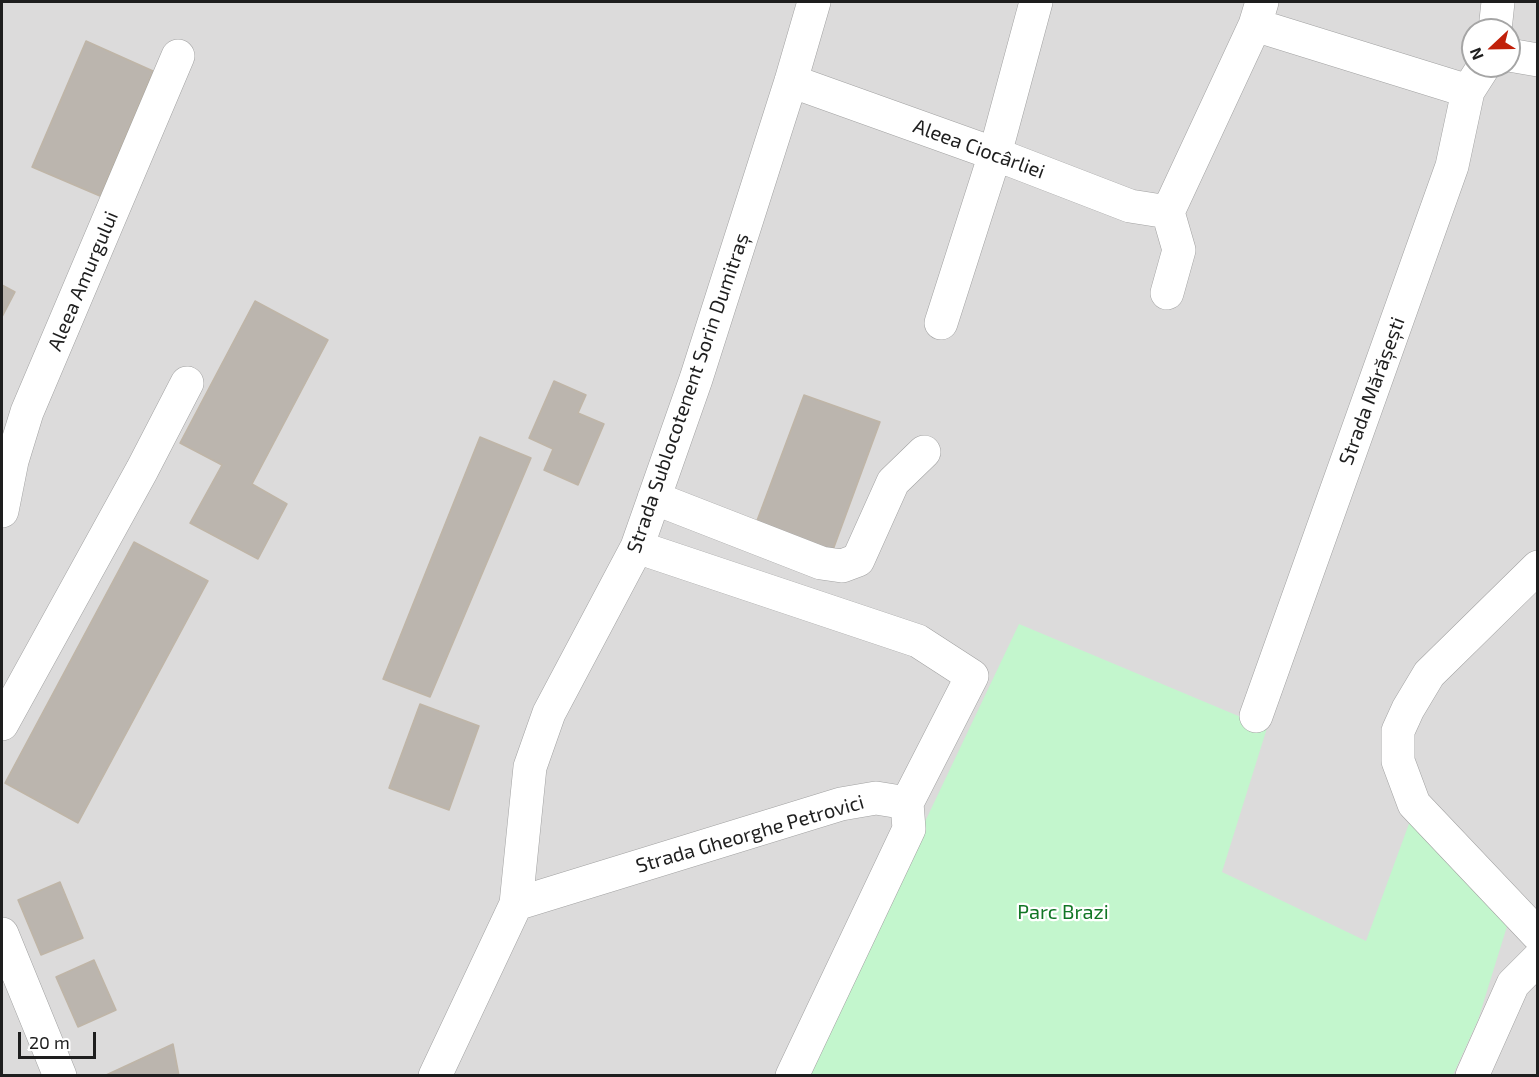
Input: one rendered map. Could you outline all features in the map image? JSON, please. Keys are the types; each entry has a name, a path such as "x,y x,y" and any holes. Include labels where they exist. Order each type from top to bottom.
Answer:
{"street":[{"name":"Strada Sublocotenent Sorin Dumitraș","path":"435,1076 516,904 530,767 549,713 637,547 696,380 814,2"},
{"path":"941,323 995,154 1036,2"},
{"path":"1496,18 1498,2"},
{"path":"1167,294 1179,250 1168,212 1259,13 1476,79"},
{"name":"Aleea Amurgului","path":"2,511 12,461 27,412 178,56"},
{"path":"1521,57 1538,60"},
{"name":"Strada Mărășești","path":"1256,716 1452,166 1476,79"},
{"name":"Aleea Ciocârliei","path":"791,81 995,154 1130,206 1168,212"},
{"path":"2,724 142,470 187,383"},
{"path":"654,498 821,562 842,566 858,560 893,482 924,452"},
{"path":"637,547 918,641 972,676 907,803 909,830 792,1076"},
{"path":"1538,567 1429,674 1398,731 1398,761 1414,804 1538,935"},
{"name":"Strada Gheorghe Petrovici","path":"516,904 841,804 876,798 907,803"},
{"path":"2,934 60,1076"},
{"path":"1472,1076 1513,984 1538,959"}],"shaded area":[{"path":"2,2 1537,2 1537,1075 2,1075"}],"green space":[{"name":"Parc Brazi","path":"1019,624 1267,728 1222,872 1366,941 1414,810 1513,907 1478,1020 1453,1075 804,1076"}],"building":[{"path":"86,41 153,71 100,196 32,167"},
{"path":"2,285 15,292 2,317"},
{"path":"255,301 328,340 252,484 287,504 258,559 190,523 222,465 180,443"},
{"path":"554,381 586,395 578,413 604,424 578,485 544,470 553,449 529,438"},
{"path":"804,395 880,422 830,558 755,526"},
{"path":"480,437 531,458 430,697 383,679"},
{"path":"134,542 208,581 78,823 5,783"},
{"path":"420,704 479,726 449,810 389,788"},
{"path":"60,882 83,938 41,955 18,900"},
{"path":"94,960 116,1010 78,1027 56,977"},
{"path":"173,1044 179,1076 104,1076"}]}
